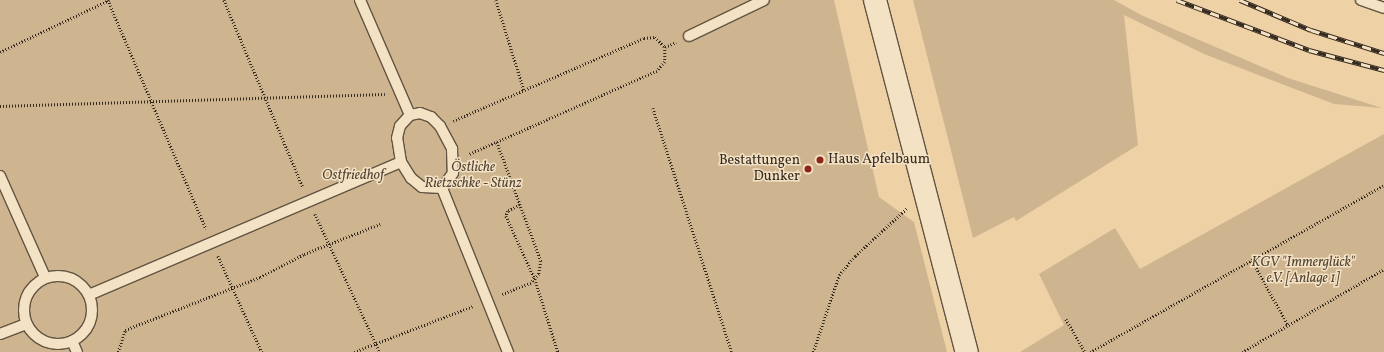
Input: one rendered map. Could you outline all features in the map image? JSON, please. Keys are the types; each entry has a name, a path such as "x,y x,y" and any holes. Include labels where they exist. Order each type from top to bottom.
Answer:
{"street":[{"path":"875,0 967,352"}],"lane":[{"path":"360,0 410,115"},
{"path":"689,36 764,0"},
{"path":"1361,0 1384,8"},
{"path":"420,114 431,117 440,126 448,138 454,161 453,172 442,188 422,187 411,178 401,162 397,138 400,126 410,115 420,114"},
{"path":"89,295 401,162"},
{"path":"0,176 45,277"},
{"path":"442,188 508,352"},
{"path":"58,275 71,277 82,285 89,295 92,308 90,322 83,333 72,341 59,345 45,342 34,335 26,324 23,310 25,296 33,285 45,277 58,275"},
{"path":"0,334 26,324"},
{"path":"72,341 77,352"}],"path":[{"path":"0,52 108,0 205,226"},
{"path":"224,0 264,98 304,188"},
{"path":"496,0 524,90"},
{"path":"440,126 644,38 655,37 665,47 665,62 657,71 454,161"},
{"path":"0,106 400,94"},
{"path":"654,108 732,352"},
{"path":"495,298 531,283 539,274 541,261 497,142"},
{"path":"1090,352 1384,185"},
{"path":"812,352 839,275 854,256 898,218 924,188"},
{"path":"310,202 380,352"},
{"path":"520,205 508,211 506,216 535,279 558,352"},
{"path":"118,352 125,330 232,287 380,224"},
{"path":"215,251 262,352"},
{"path":"1252,260 1288,324"},
{"path":"1242,352 1384,269"},
{"path":"354,352 481,303"},
{"path":"1066,319 1085,352"}],"green space":[{"name":"Östliche Rietzschke - Stünz","path":"0,0 834,0 879,197 914,222 947,352 0,352"},
{"path":"913,0 1114,0 1141,15 1288,78 1382,108 1334,104 1204,54 1124,15 1138,145 1016,221 1014,217 973,238"},
{"name":"KGV \"Immerglück\" e.V. [Anlage 1]","path":"1384,134 1384,352 1020,352 1064,325 1039,274 1115,228 1140,269"}],"railway":[{"path":"1177,0 1309,50 1384,70"},
{"path":"1240,0 1311,30 1384,53"}],"place":[{"name":"Haus Apfelbaum","path":"820,160"},
{"name":"Bestattungen Dunker","path":"808,169"}],"park label":[{"name":"Ostfriedhof","path":"353,176"}]}
